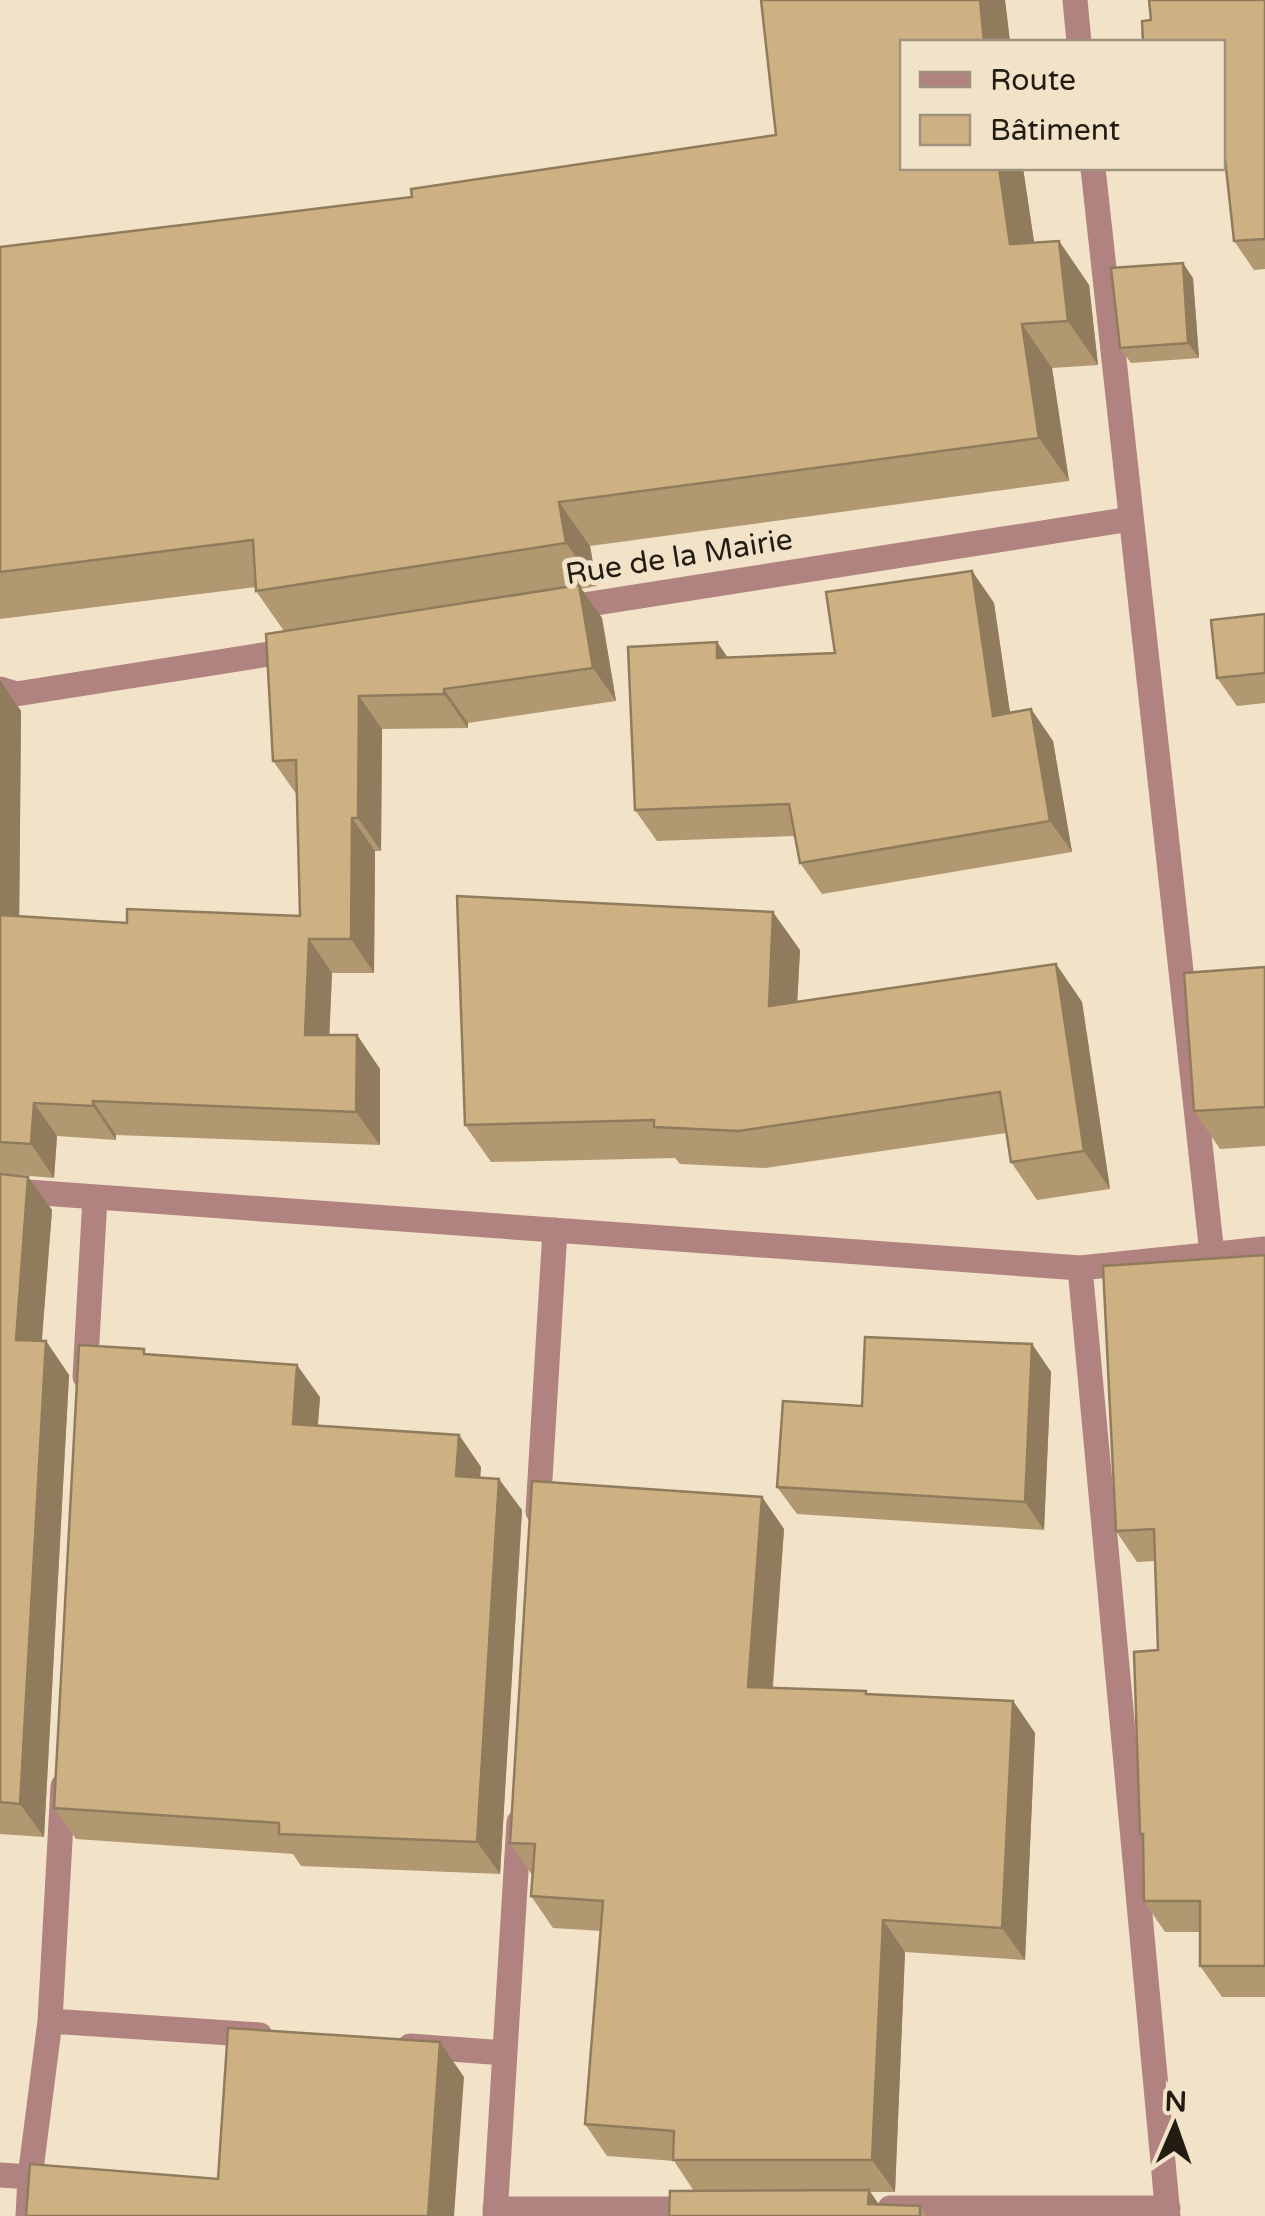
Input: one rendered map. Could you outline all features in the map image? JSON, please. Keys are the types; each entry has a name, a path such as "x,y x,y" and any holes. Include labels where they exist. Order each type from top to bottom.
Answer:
{"street":[{"path":"1075,0 1080,40"},
{"path":"1093,170 1212,1254"},
{"name":"Rue de la Mairie","path":"525,614 1131,519"},
{"path":"0,689 16,694 329,644"},
{"path":"0,1190 1080,1268 1265,1249"},
{"path":"84,1393 95,1197"},
{"path":"536,1544 555,1230"},
{"path":"871,2208 1168,2212 1080,1268"},
{"path":"28,2216 50,2021 64,1766"},
{"path":"520,1798 495,2212 733,2209"},
{"path":"50,2021 287,2037"},
{"path":"386,2044 504,2052"},
{"path":"0,2175 30,2177"}],"building":[{"path":"761,0 980,0 984,40 900,40 900,170 999,170 1010,244 1059,241 1068,321 1022,324 1039,438 559,502 566,543 256,591 253,540 0,572 0,247 412,197 411,189 776,135"},
{"path":"1149,0 1265,0 1265,239 1234,241 1225,158 1225,40 1143,40 1142,21 1151,20"},
{"path":"1183,263 1188,343 1120,348 1111,268"},
{"path":"972,571 993,716 1031,709 1050,821 800,863 789,804 635,810 628,647 717,642 717,658 835,653 826,592"},
{"path":"579,585 593,668 444,689 444,694 359,696 358,818 352,818 351,939 309,939 305,1035 357,1035 356,1112 93,1101 93,1106 34,1103 31,1144 0,1142 0,915 127,923 127,909 300,916 296,760 273,761 266,634"},
{"path":"1265,614 1265,673 1217,678 1211,620"},
{"path":"457,896 773,912 769,1006 1056,964 1084,1151 1011,1162 1000,1092 739,1131 654,1127 654,1120 465,1125"},
{"path":"1265,967 1265,1107 1194,1111 1184,973"},
{"path":"0,1174 28,1177 16,1340 46,1341 20,1804 0,1802"},
{"path":"1265,1255 1265,1966 1200,1966 1200,1901 1144,1901 1134,1652 1158,1650 1154,1529 1116,1531 1103,1266"},
{"path":"865,1337 1032,1344 1025,1502 777,1487 783,1401 862,1406"},
{"path":"79,1345 144,1349 144,1354 297,1365 293,1424 459,1435 456,1476 499,1479 477,1842 279,1834 279,1823 54,1808"},
{"path":"532,1481 762,1497 748,1687 1013,1701 1002,1928 883,1920 872,2160 673,2160 674,2131 585,2124 603,1901 531,1896 535,1844 510,1843"},
{"path":"228,2028 440,2042 428,2216 26,2216 30,2164 218,2179"},
{"path":"869,2190 868,2204 920,2206 920,2216 669,2216 670,2191"}]}
